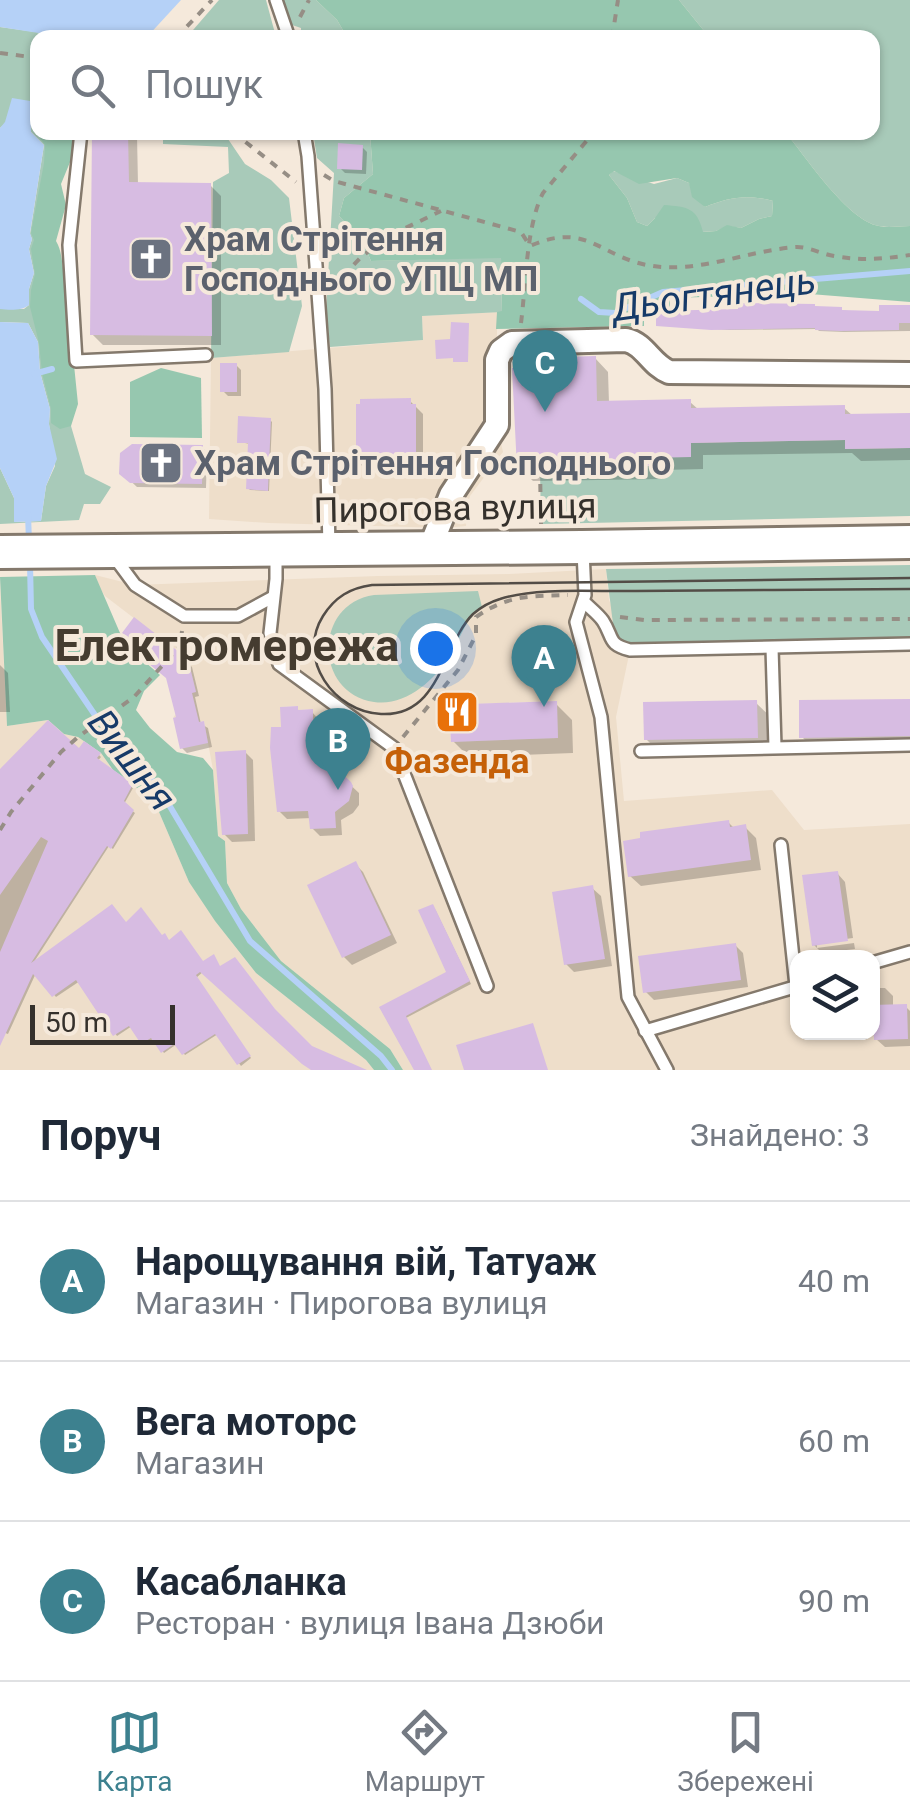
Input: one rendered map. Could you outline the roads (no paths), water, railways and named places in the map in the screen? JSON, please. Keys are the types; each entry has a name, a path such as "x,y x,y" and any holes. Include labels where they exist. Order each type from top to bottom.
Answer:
{"main road":[{"name":"Пирогова вулиця","path":"0,552 910,542"}],"street":[{"path":"430,548 451,495 497,425 498,355 506,346 633,342 657,366 669,372 910,374"}],"lane":[{"path":"276,0 286,30"},
{"path":"80,140 69,245 76,360 206,355"},
{"path":"305,140 325,389 329,550"},
{"path":"582,547 584,599 576,622 601,716 628,996 667,1070"},
{"path":"276,550 270,633 279,664 394,748 487,986"},
{"path":"102,551 136,584 184,616 238,616 273,597"},
{"path":"584,599 603,621 616,647 630,650 910,644"},
{"path":"772,648 775,747"},
{"path":"640,751 910,745"},
{"path":"781,845 793,950"},
{"path":"880,961 910,952"},
{"path":"645,1031 790,988"}],"water":[{"path":"0,0 181,0 153,30 30,32 0,27"},
{"path":"12,98 30,101 30,140 39,140 44,145 30,233 34,273 29,305 11,310 0,309 0,128"},
{"path":"0,322 28,323 38,342 57,459 46,486 41,521 14,522 14,498 0,468"}],"waterway":[{"name":"Дьогтянець","path":"581,299 599,312 615,313 663,292 910,271"},
{"path":"34,374 52,369"},
{"name":"Вишня","path":"28,514 29,542"},
{"name":"Вишня","path":"30,564 31,609 42,637 99,721 159,788 250,941 392,1070"}],"tram line":[{"path":"910,578 372,585 350,591 333,604 316,632 314,649 324,680 348,704 381,714 401,712 428,692 473,614 515,595 566,591 910,589"}],"place":[{"name":"Храм Стрітення Господнього УПЦ МП","path":"151,259"},
{"name":"Касабланка","path":"545,412"},
{"name":"Храм Стрітення Господнього","path":"161,463"},
{"name":"Нарощування вій, Татуаж","path":"544,707"},
{"name":"Фазенда","path":"457,712"},
{"name":"Вега моторс","path":"338,790"}],"district":[{"name":"Електромережа","path":"227,645"}]}
